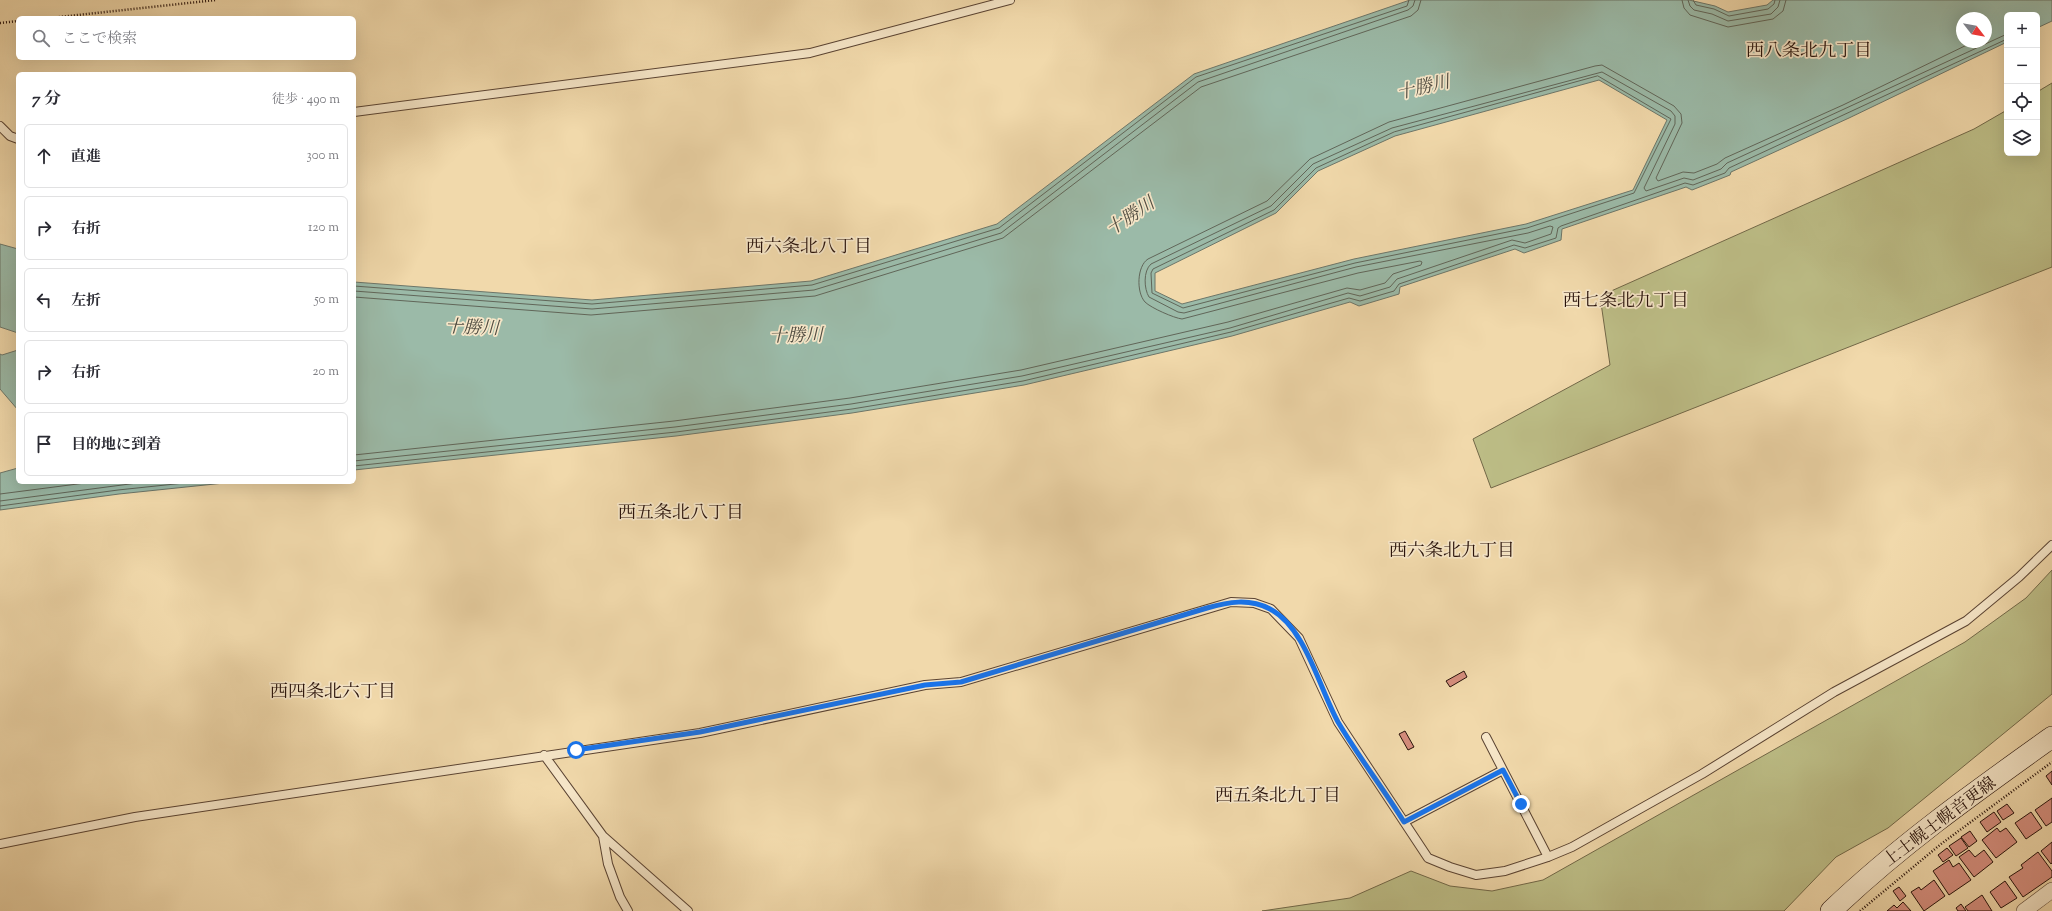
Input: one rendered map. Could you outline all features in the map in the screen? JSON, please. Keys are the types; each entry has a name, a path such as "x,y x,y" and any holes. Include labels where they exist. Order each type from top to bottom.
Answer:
{"main road":[{"name":"上士幌士幌音更線","path":"1831,911 1885,860 1944,814 2052,737"}],"street":[{"path":"2024,911 2052,890"}],"lane":[{"path":"356,112 810,53 1010,0"},
{"path":"0,126 10,136 16,138"},
{"path":"0,844 135,817 700,732 925,685 961,682 1231,602 1254,603 1270,609 1299,638 1338,722 1428,858 1450,867 1476,874 1505,871 1548,857 1572,847 1702,774 1834,692 1966,621 2019,577 2052,545"},
{"path":"1486,737 1548,857"},
{"path":"544,755 603,836 688,911"},
{"path":"1404,822 1503,770"},
{"path":"603,836 608,864 620,897 628,911"}],"path":[{"path":"68,16 216,0"},
{"path":"0,23 16,22"},
{"path":"1860,911 1941,844 2052,762"}],"green space":[{"path":"2052,83 2052,267 1491,488 1473,439 1610,365 1600,296 1974,129 2004,112 2004,156 2040,156 2040,90"},
{"path":"2052,570 2052,694 1888,828 1836,857 1784,911 1262,911 1350,898 1411,871 1450,886 1492,891 1543,880 1965,642 2026,598"}],"water":[{"name":"十勝川","path":"1410,0 1689,0 1715,6 1728,12 1767,5 1773,0 2052,0 2052,21 2040,27 2040,12 2004,12 2004,43 1849,118 1731,172 1730,175 1692,190 1686,187 1562,229 1561,240 1524,253 1515,249 1400,287 1399,294 1359,306 1350,302 1232,336 1024,385 852,413 676,436 356,470 356,282 592,300 811,281 997,224 1194,74","holes":["1599,80 1667,120 1633,190 1526,224 1354,259 1182,304 1155,291 1155,273 1276,213 1318,171 1395,136"]},
{"path":"0,244 16,248 16,332 0,327"},
{"path":"16,351 16,408 0,389 0,354 2,355"},
{"path":"16,469 16,484 215,484 119,494 0,510 0,473"}],"building":[{"path":"1464,671 1467,677 1450,687 1446,681"},
{"path":"1405,731 1414,747 1408,750 1399,734"},
{"path":"2052,771 2052,785 2046,776"},
{"path":"2052,798 2052,822 2046,826 2035,810"},
{"path":"2007,804 2014,813 2003,820 1997,811"},
{"path":"1994,812 2001,822 1987,832 1980,822"},
{"path":"2031,812 2042,828 2026,839 2015,823"},
{"path":"1997,828 2000,832 2006,828 2017,842 1996,858 1982,840"},
{"path":"1970,831 1977,841 1969,847 1961,837"},
{"path":"1961,838 1968,848 1956,856 1949,846"},
{"path":"2052,842 2052,863 2051,864 2041,851"},
{"path":"1947,848 1953,855 1943,862 1938,855"},
{"path":"1969,850 1975,857 1984,850 1993,862 1974,877 1959,857"},
{"path":"2038,852 2052,871 2052,877 2023,897 2009,877 2023,868 2021,865"},
{"path":"1949,860 1953,867 1959,863 1971,880 1949,895 1933,871"},
{"path":"1934,880 1945,896 1924,911 1911,892 1919,887 1921,890"},
{"path":"2005,881 2017,898 2001,908 1990,892"},
{"path":"1899,887 1906,896 1900,901 1893,891"},
{"path":"1982,895 1992,911 1968,911 1965,907"},
{"path":"1903,902 1911,911 1887,911 1894,905 1897,908"},
{"path":"1961,904 1966,911 1958,911 1956,908"}],"district":[{"name":"西八条北九丁目","path":"1809,50"},
{"name":"西六条北八丁目","path":"809,246"},
{"name":"西七条北九丁目","path":"1626,300"},
{"name":"西五条北八丁目","path":"681,512"},
{"name":"西六条北九丁目","path":"1452,550"},
{"name":"西四条北六丁目","path":"333,691"},
{"name":"西五条北九丁目","path":"1278,795"}],"route":[{"path":"576,750 700,732 925,685 961,682 1207,608 1231,602 1254,603 1270,609 1284,620 1299,638 1338,722 1385,791 1404,822 1503,770 1521,804"}]}
